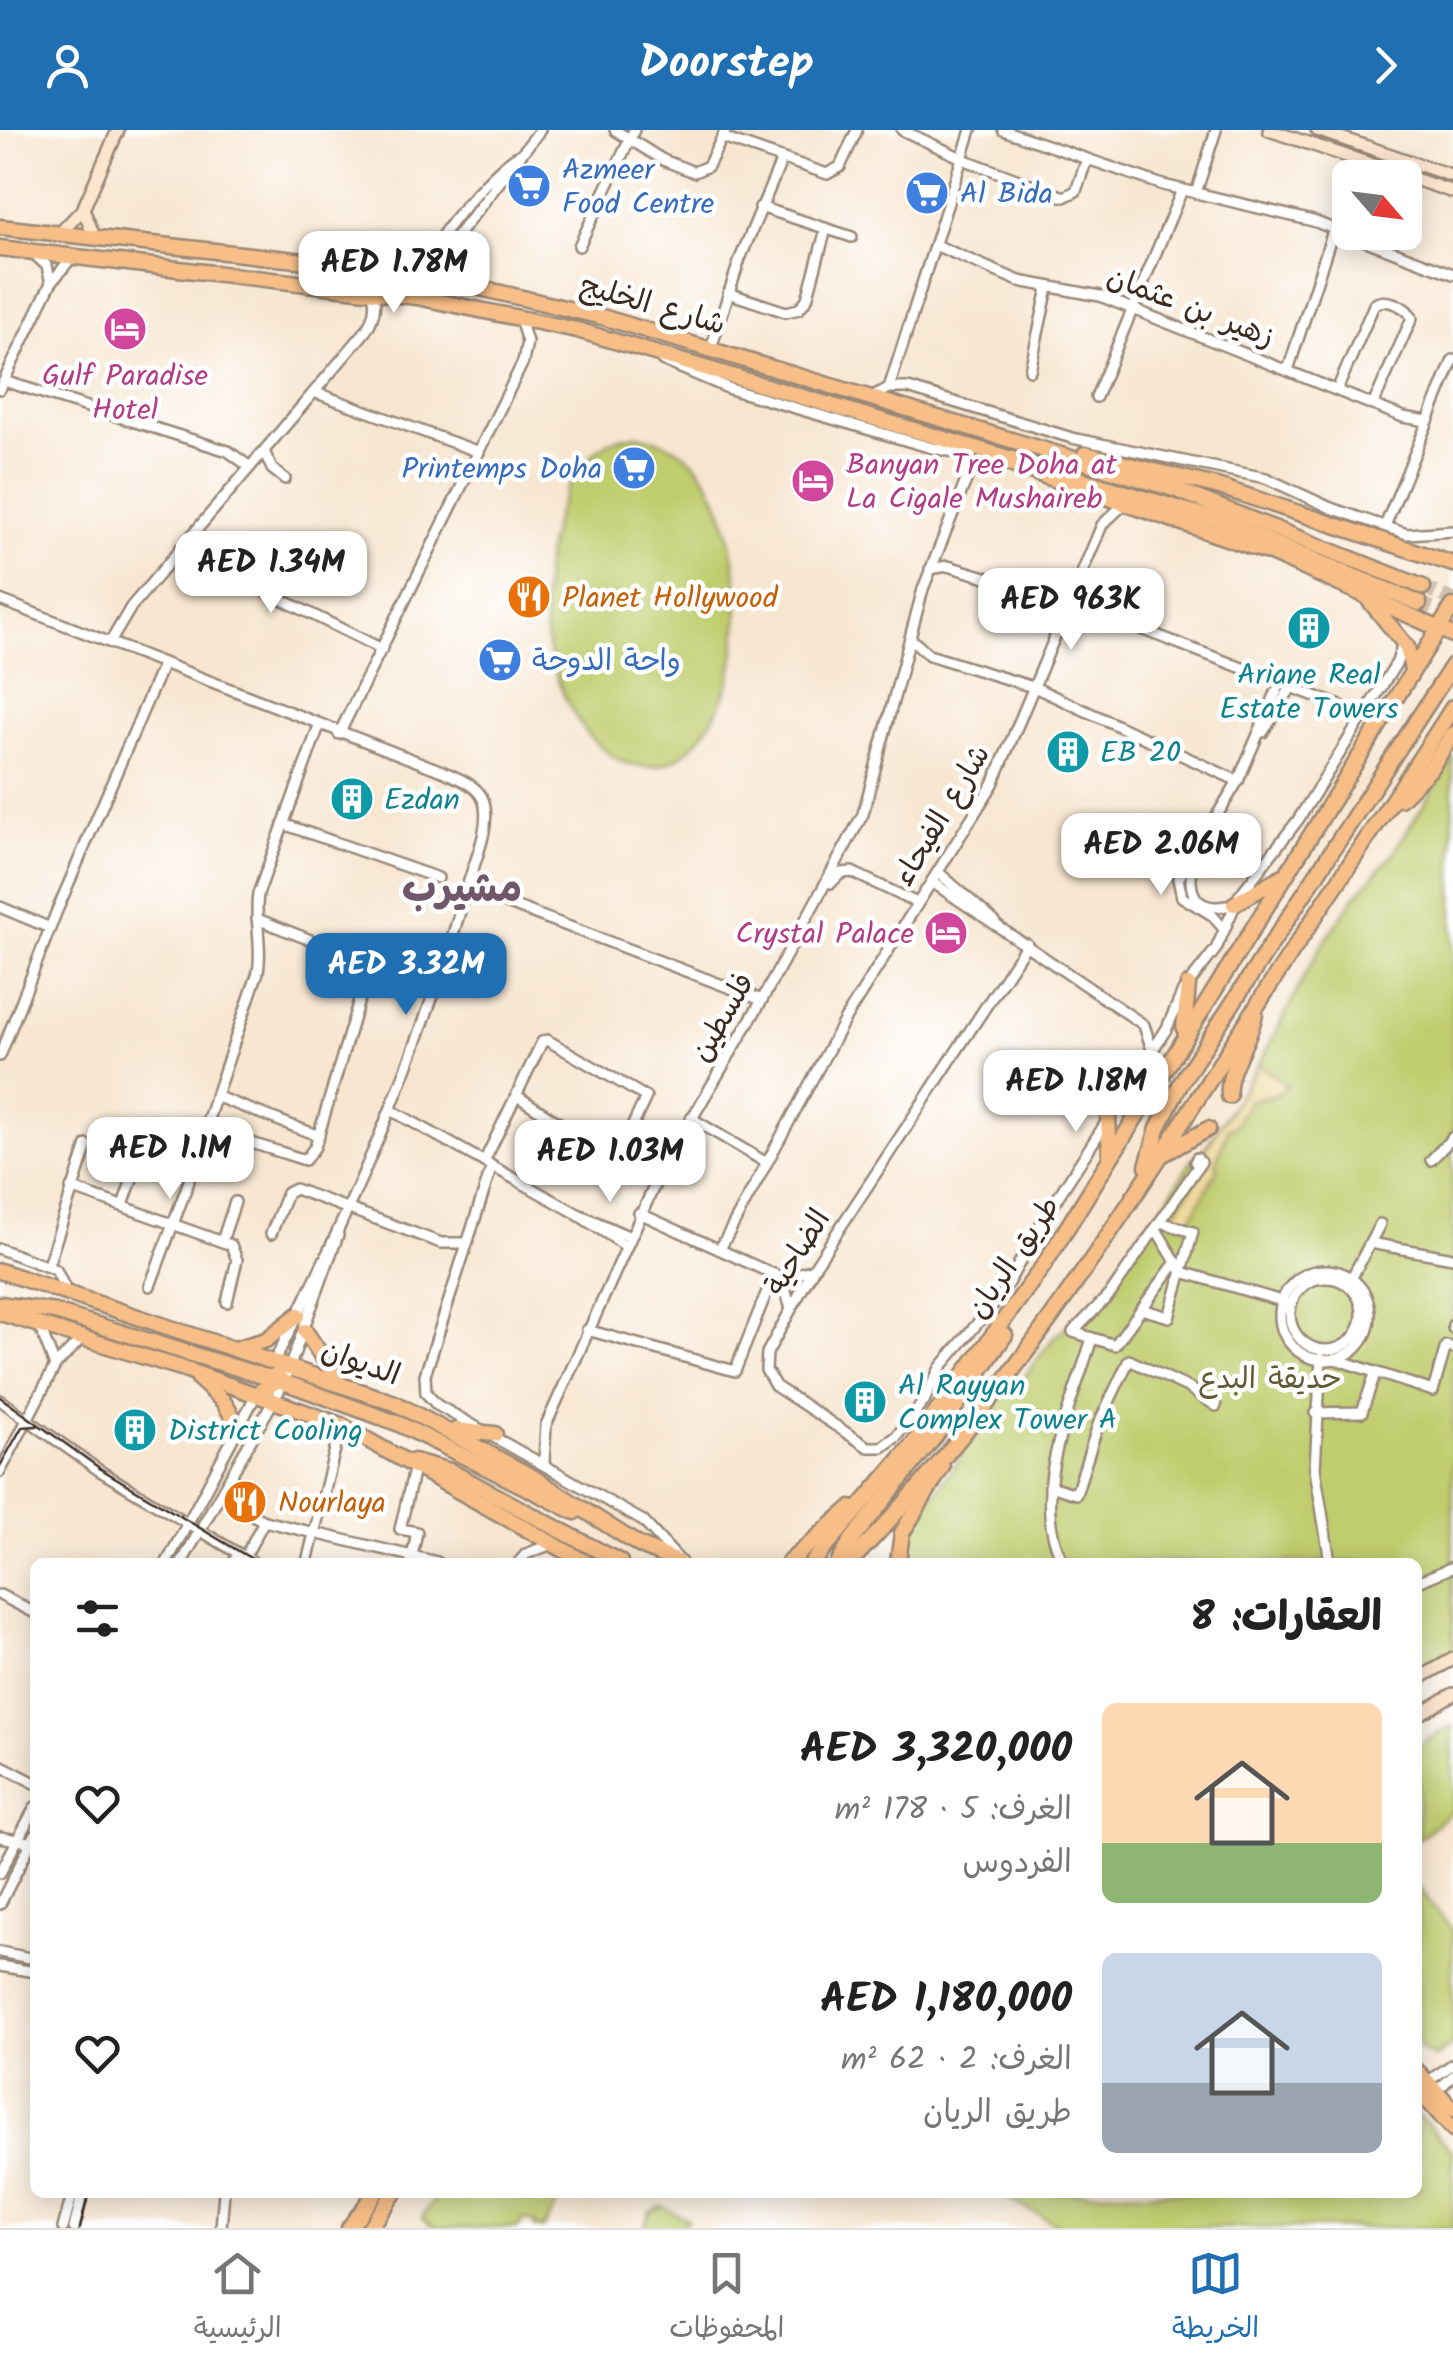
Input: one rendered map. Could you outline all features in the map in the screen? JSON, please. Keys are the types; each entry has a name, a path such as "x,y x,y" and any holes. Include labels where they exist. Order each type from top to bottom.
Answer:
{"main road":[{"name":"شارع الخليج","path":"0,226 379,268 462,284 711,348 1206,499 1423,587"},
{"path":"379,268 437,242"},
{"name":"شارع الخليج","path":"0,248 436,300 648,350 970,450 1284,558 1446,632"},
{"name":"شارع الخليج","path":"970,450 1225,523 1419,603"},
{"name":"شارع الخليج","path":"1056,453 1090,455 1220,487 1453,564"},
{"path":"1432,557 1453,550"},
{"path":"1364,595 1404,642 1412,670"},
{"name":"طريق الريان","path":"816,1558 914,1444 1044,1265 1412,670 1446,632 1453,606"},
{"path":"1446,632 1453,616"},
{"path":"1143,1181 1158,1128 1182,1081 1453,665"},
{"name":"طريق الريان","path":"854,1558 944,1456 1143,1181 1453,707"},
{"path":"1388,808 1420,781 1453,734"},
{"path":"1234,904 1282,877"},
{"path":"1181,1040 1188,985"},
{"path":"1229,1096 1229,1081 1249,1041 1256,1007"},
{"path":"1108,1117 1109,1159"},
{"path":"1159,1156 1208,1129"},
{"path":"841,1558 956,1407 1017,1317 1044,1265"},
{"name":"الديوان","path":"0,1270 342,1383 446,1428 604,1523 671,1558"},
{"path":"0,1304 55,1312 266,1377 278,1377 291,1367"},
{"path":"0,1313 181,1368 341,1425 578,1558"},
{"path":"234,1348 266,1340 298,1315"},
{"path":"305,1331 342,1383"},
{"path":"181,1368 219,1396 240,1429"},
{"path":"256,1394 270,1382 284,1382 397,1423 543,1498 604,1523"},
{"path":"446,1428 495,1434"},
{"path":"793,1558 846,1512 892,1459 914,1444"},
{"path":"898,1558 899,1540 935,1483 944,1456"},
{"path":"411,1462 450,1471 613,1558"},
{"path":"1425,2086 1453,2109"},
{"path":"1425,2086 1453,2129"},
{"path":"349,2228 372,2198"},
{"path":"369,2228 391,2198"}],"street":[{"path":"60,233 84,209 118,130"},
{"path":"462,284 452,261 454,239 540,130"},
{"path":"615,130 631,135 694,172 708,166 724,134 823,174 834,172 857,130"},
{"path":"902,130 961,158 1067,197 1076,191 1087,159"},
{"path":"888,388 970,130"},
{"path":"1003,130 1182,190 1332,227"},
{"path":"1196,192 1217,130"},
{"path":"1268,130 1453,192"},
{"path":"1317,130 1453,176"},
{"path":"1359,144 1365,130"},
{"path":"580,246 631,135"},
{"path":"436,300 424,286 421,274 437,242 519,156"},
{"path":"711,348 728,293 782,159"},
{"path":"1096,397 1182,190"},
{"path":"760,208 852,237"},
{"path":"84,209 94,236"},
{"path":"728,293 786,312 798,309 808,295 826,230"},
{"path":"1288,370 1332,234"},
{"name":"زهير بن عثمان","path":"935,245 1018,281 1092,294 1376,406 1426,420"},
{"path":"1391,250 1453,274"},
{"path":"30,252 47,266 51,283"},
{"path":"73,256 51,283 2,385 228,452 250,467 272,469 286,479"},
{"path":"111,641 132,607 370,324 376,307 374,292 345,264"},
{"path":"1030,370 1048,288"},
{"path":"1333,389 1374,304 1384,300 1406,310 1412,318 1376,406"},
{"path":"340,734 526,355 526,336 518,317"},
{"path":"902,352 901,373 908,388"},
{"path":"1385,526 1453,360"},
{"path":"871,397 888,388 908,388 1072,438 1266,478 1416,535 1448,532"},
{"path":"314,392 479,452"},
{"name":"فلسطين","path":"544,1462 546,1426 639,1213 762,1000 845,849 872,790 930,568 967,478 970,450"},
{"path":"264,451 272,469"},
{"name":"شارع الفيحاء","path":"720,1249 845,1019 994,784 1102,525 1124,504"},
{"path":"180,549 382,649"},
{"path":"930,568 948,566 1071,602 1364,715"},
{"path":"0,600 453,776 482,796 485,820 467,888 432,1003 391,1110 298,1315 170,1558"},
{"path":"910,641 934,658 1036,688 1238,781"},
{"name":"طريق الريان","path":"954,1356 1002,1294 1108,1117 1170,1024 1188,985 1216,949 1234,904 1298,820 1397,662 1404,642"},
{"path":"0,1056 50,928 164,664"},
{"path":"1224,929 1180,893 1179,874 1238,781 1286,683"},
{"path":"257,919 354,957 368,970 319,1136 312,1155 300,1161 217,1132 208,1118 258,972 257,919 258,894 320,726"},
{"path":"284,824 438,878"},
{"path":"845,849 852,865 866,876 918,903"},
{"path":"1195,853 1189,880 1195,896 1211,906 1234,904"},
{"path":"817,900 841,872 866,876"},
{"path":"935,877 996,924 1144,1025 1170,1024"},
{"path":"467,888 762,1000"},
{"path":"0,906 50,928"},
{"name":"الضاحية","path":"954,1356 936,1373 924,1401 893,1441 868,1447 779,1388 768,1376 767,1353 815,1266 1027,944"},
{"path":"1144,1025 1152,1051"},
{"path":"271,1234 292,1189 441,1243 465,1243 488,1164 539,1044 547,1040 646,1097 624,1144 598,1148 517,1096"},
{"path":"215,1096 319,1136"},
{"path":"391,1110 626,1241"},
{"path":"691,1118 765,1162"},
{"path":"1431,1160 1453,1137"},
{"path":"48,1265 86,1144"},
{"path":"1179,1267 1115,1345 1073,1332 1111,1294 1201,1162 1195,1162 1197,1158"},
{"path":"123,1205 137,1165"},
{"path":"150,1286 189,1181"},
{"path":"71,1188 222,1241 237,1254 227,1302"},
{"path":"222,1241 235,1202"},
{"path":"639,1213 778,1276 798,1276 815,1266"},
{"path":"1350,1282 1380,1224"},
{"path":"1158,1225 1179,1267 1287,1302"},
{"path":"1141,1309 1168,1317 1179,1267 1194,1232 1158,1225"},
{"path":"184,1558 284,1382 338,1232"},
{"name":"الديوان","path":"465,1243 425,1375 426,1394 438,1405 522,1449 648,1524 676,1558"},
{"path":"1370,1243 1453,1258"},
{"path":"0,1249 56,1270 67,1293"},
{"path":"587,1330 735,1371 778,1276"},
{"path":"778,1276 791,1309"},
{"path":"1287,1302 1315,1280 1350,1282"},
{"path":"1335,1359 1354,1350 1368,1325 1350,1282"},
{"path":"1287,1302 1297,1336 1321,1356 1433,1391 1448,1362 1446,1346 1453,1348"},
{"path":"38,1324 55,1366"},
{"path":"1321,1356 1346,1345 1368,1325"},
{"path":"0,1472 55,1366 82,1338"},
{"path":"1062,1558 1050,1524 1050,1486 1092,1338"},
{"path":"1321,1356 1315,1413 1316,1488 1329,1558"},
{"path":"1050,1486 1076,1494 1098,1425 1129,1360 1181,1383 1216,1406"},
{"path":"1315,1413 1362,1412 1376,1374"},
{"path":"0,1400 27,1421 246,1558"},
{"path":"307,1558 341,1425"},
{"name":"فلسطين","path":"522,1449 546,1426"},
{"path":"411,1462 400,1529 417,1532 411,1558"},
{"path":"231,1504 264,1522 403,1558"},
{"path":"248,1551 264,1522"},
{"path":"522,1558 552,1544"},
{"path":"1422,1580 1453,1567"},
{"path":"0,1595 30,1611"},
{"path":"1422,1677 1453,1659"},
{"path":"1422,1713 1453,1694"},
{"path":"0,1766 30,1781"},
{"path":"0,1872 30,1815"},
{"path":"0,1837 30,1840"},
{"path":"0,1904 30,1848"},
{"path":"0,1952 30,1958"},
{"path":"0,1966 30,1971"},
{"path":"1425,2086 1453,2064"},
{"path":"1425,2086 1453,2076"},
{"path":"64,2228 71,2198"},
{"path":"74,2228 82,2198"},
{"path":"221,2228 224,2198"}],"green space":[{"path":"639,435 681,452 706,478 730,540 738,613 729,680 719,707 698,739 676,758 653,767 630,764 588,735 557,678 544,608 551,537 572,481 586,461 604,446"},
{"name":"حديقة البدع","path":"1453,758 1453,1649 1422,1668 1422,1558 902,1558 905,1537 1013,1381 1019,1384 1054,1337 1106,1291 1116,1269 1151,1226 1194,1157 1199,1158 1259,1064 1317,953 1354,898 1392,855"},
{"path":"1453,1725 1453,1810 1422,1836 1422,1743"},
{"path":"1422,1892 1453,1931 1453,2045 1435,2057 1422,2050"},
{"path":"1422,2118 1453,2152 1453,2228 1064,2228 1006,2198 1422,2198"},
{"path":"435,2198 560,2198 544,2228 534,2228 535,2224 524,2218 518,2228 436,2228 422,2218"},
{"path":"661,2206 687,2219 682,2228 644,2228 650,2211"}],"sand":[{"path":"1259,1064 1287,1086 1277,1094 1249,1101 1233,1128 1229,1127 1215,1164 1219,1166 1187,1226 1170,1221 1207,1163 1200,1157"}],"tunnel":[{"path":"1423,587 1453,600"},
{"path":"1419,603 1453,617"}],"tram line":[{"path":"0,1397 101,1469 250,1558"},
{"path":"0,1466 22,1427 37,1426"},
{"path":"80,2228 88,2198"}],"place":[{"name":"Azmeer Food Centre","path":"529,186"},
{"name":"Al Bida","path":"927,193"},
{"name":"Gulf Paradise Hotel","path":"125,329"},
{"name":"Printemps Doha","path":"634,468"},
{"name":"Banyan Tree Doha at La Cigale Mushaireb","path":"813,481"},
{"name":"Planet Hollywood","path":"529,597"},
{"name":"Ariane Real Estate Towers","path":"1309,628"},
{"name":"واحة الدوحة","path":"500,660"},
{"name":"EB 20","path":"1068,752"},
{"name":"Ezdan","path":"352,799"},
{"name":"Crystal Palace","path":"946,933"},
{"name":"Al Rayyan Complex Tower A","path":"865,1402"},
{"name":"District Cooling","path":"135,1430"},
{"name":"Nourlaya","path":"245,1502"}],"district":[{"name":"مشيرب","path":"462,887"}]}
